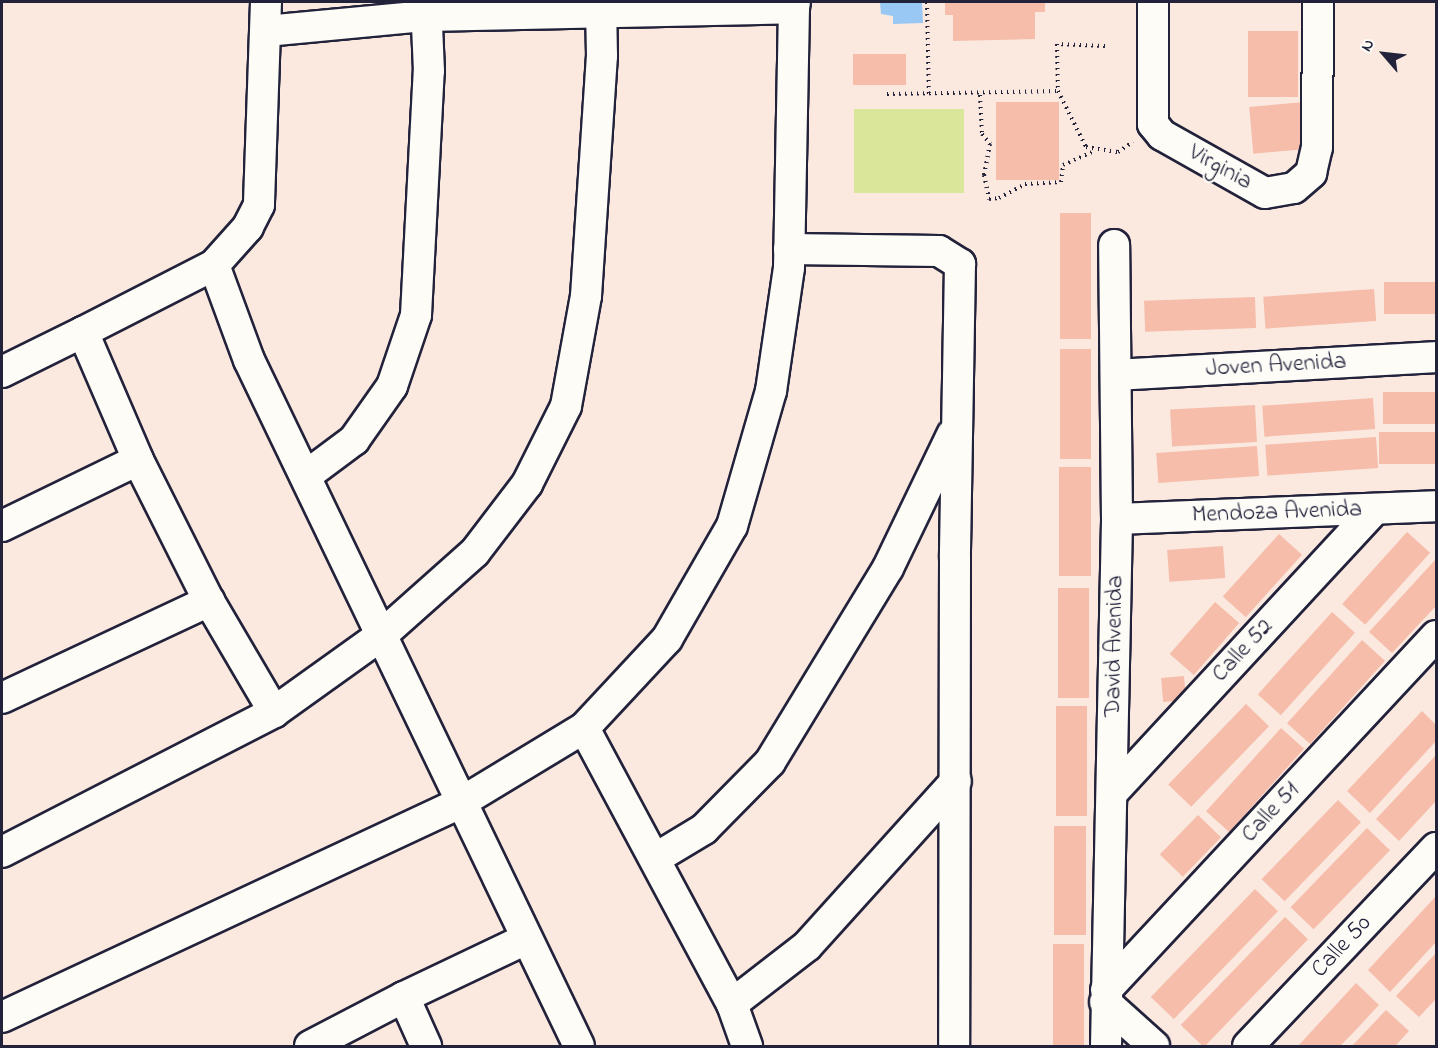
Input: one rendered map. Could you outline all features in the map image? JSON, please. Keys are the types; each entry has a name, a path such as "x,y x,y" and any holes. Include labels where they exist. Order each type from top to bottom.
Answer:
{"street":[{"path":"2,372 214,265 248,227 259,205 266,2"},
{"path":"1153,2 1153,124"},
{"name":"Virginia","path":"1153,124 1162,135 1265,193 1294,188 1311,173 1317,148 1317,2"},
{"path":"2,1017 460,803 584,728 667,639 732,526 771,391 789,249 794,5 426,9 266,32"},
{"path":"2,852 274,712 383,634 474,552 527,484 566,406 586,296 602,56 602,7"},
{"path":"307,475 354,440 392,386 416,315 429,71 426,9"},
{"name":"David Avenida","path":"1106,1047 1118,519 1114,245"},
{"path":"789,249 939,252 960,264 954,1047"},
{"path":"214,265 249,360 307,475 460,803 579,1047"},
{"path":"83,332 138,460 209,601 274,712"},
{"name":"Joven Avenida","path":"1116,375 1437,357"},
{"path":"656,858 705,829 770,762 888,568 957,425"},
{"path":"2,526 138,460"},
{"name":"Mendoza Avenida","path":"1118,519 1437,506"},
{"name":"Calle 52","path":"1112,793 1374,510"},
{"path":"2,698 209,601"},
{"name":"Calle 51","path":"1106,996 1437,636"},
{"path":"584,728 656,858 732,1004 747,1047"},
{"path":"732,1004 807,946 956,781"},
{"name":"Calle 50","path":"1248,1047 1437,848"},
{"path":"310,1047 404,997 526,939"},
{"path":"1106,996 1154,1047"},
{"path":"404,997 426,1047"}],"path":[{"path":"927,2 928,94"},
{"path":"1105,46 1057,44 1058,91 1076,135 1086,147 1095,151 1118,152 1153,124"},
{"path":"886,94 980,95 1058,91"},
{"path":"980,95 982,134 990,144 984,175 989,199 999,198 1025,184 1061,182 1064,165 1095,151"}],"green space":[{"path":"854,109 964,109 964,193 854,193"}],"water":[{"path":"880,2 922,2 923,23 893,24 893,16 881,14"}],"building":[{"path":"945,2 1045,2 1045,12 1035,12 1035,39 953,41 953,15 945,15"},
{"path":"1248,31 1298,31 1298,97 1248,97"},
{"path":"853,54 906,54 906,85 853,85"},
{"path":"996,102 1059,102 1059,180 996,180"},
{"path":"1305,102 1309,149 1253,154 1249,107"},
{"path":"1060,213 1091,213 1091,339 1060,339"},
{"path":"1384,282 1436,282 1436,314 1384,314"},
{"path":"1374,289 1376,321 1266,329 1263,297"},
{"path":"1255,297 1256,328 1145,332 1144,301"},
{"path":"1060,349 1091,349 1091,459 1060,459"},
{"path":"1383,392 1436,392 1436,424 1383,424"},
{"path":"1373,398 1375,429 1264,437 1262,406"},
{"path":"1255,405 1257,442 1172,446 1170,409"},
{"path":"1379,432 1436,432 1436,464 1379,464"},
{"path":"1376,437 1378,468 1267,476 1265,445"},
{"path":"1257,446 1259,476 1158,483 1156,453"},
{"path":"1059,467 1091,467 1091,576 1059,576"},
{"path":"1407,532 1430,553 1365,625 1342,604"},
{"path":"1279,534 1302,555 1246,617 1223,596"},
{"path":"1223,546 1225,578 1169,582 1167,550"},
{"path":"1436,559 1436,606 1392,653 1369,632"},
{"path":"1058,588 1089,588 1089,698 1058,698"},
{"path":"1215,602 1239,623 1194,675 1170,654"},
{"path":"1332,612 1355,633 1281,715 1258,694"},
{"path":"1362,640 1385,661 1310,744 1287,723"},
{"path":"1184,676 1186,700 1163,702 1161,678"},
{"path":"1246,704 1269,726 1191,807 1168,785"},
{"path":"1056,706 1087,706 1087,816 1056,816"},
{"path":"1422,711 1436,725 1436,741 1370,813 1347,791"},
{"path":"1281,728 1304,749 1229,832 1206,811"},
{"path":"1436,755 1436,801 1399,841 1376,819"},
{"path":"1338,800 1361,822 1285,901 1262,879"},
{"path":"1198,815 1221,837 1183,877 1160,855"},
{"path":"1054,826 1086,826 1086,935 1054,935"},
{"path":"1367,828 1390,850 1314,929 1291,907"},
{"path":"1255,889 1278,911 1174,1019 1151,997"},
{"path":"1436,896 1436,942 1390,992 1368,970"},
{"path":"1285,917 1308,939 1205,1046 1181,1025"},
{"path":"1053,944 1084,944 1084,1046 1053,1046"},
{"path":"1436,953 1436,999 1419,1017 1396,996"},
{"path":"1356,983 1379,1005 1340,1046 1298,1046"},
{"path":"1386,1010 1409,1031 1399,1042 1395,1046 1352,1046"}]}
